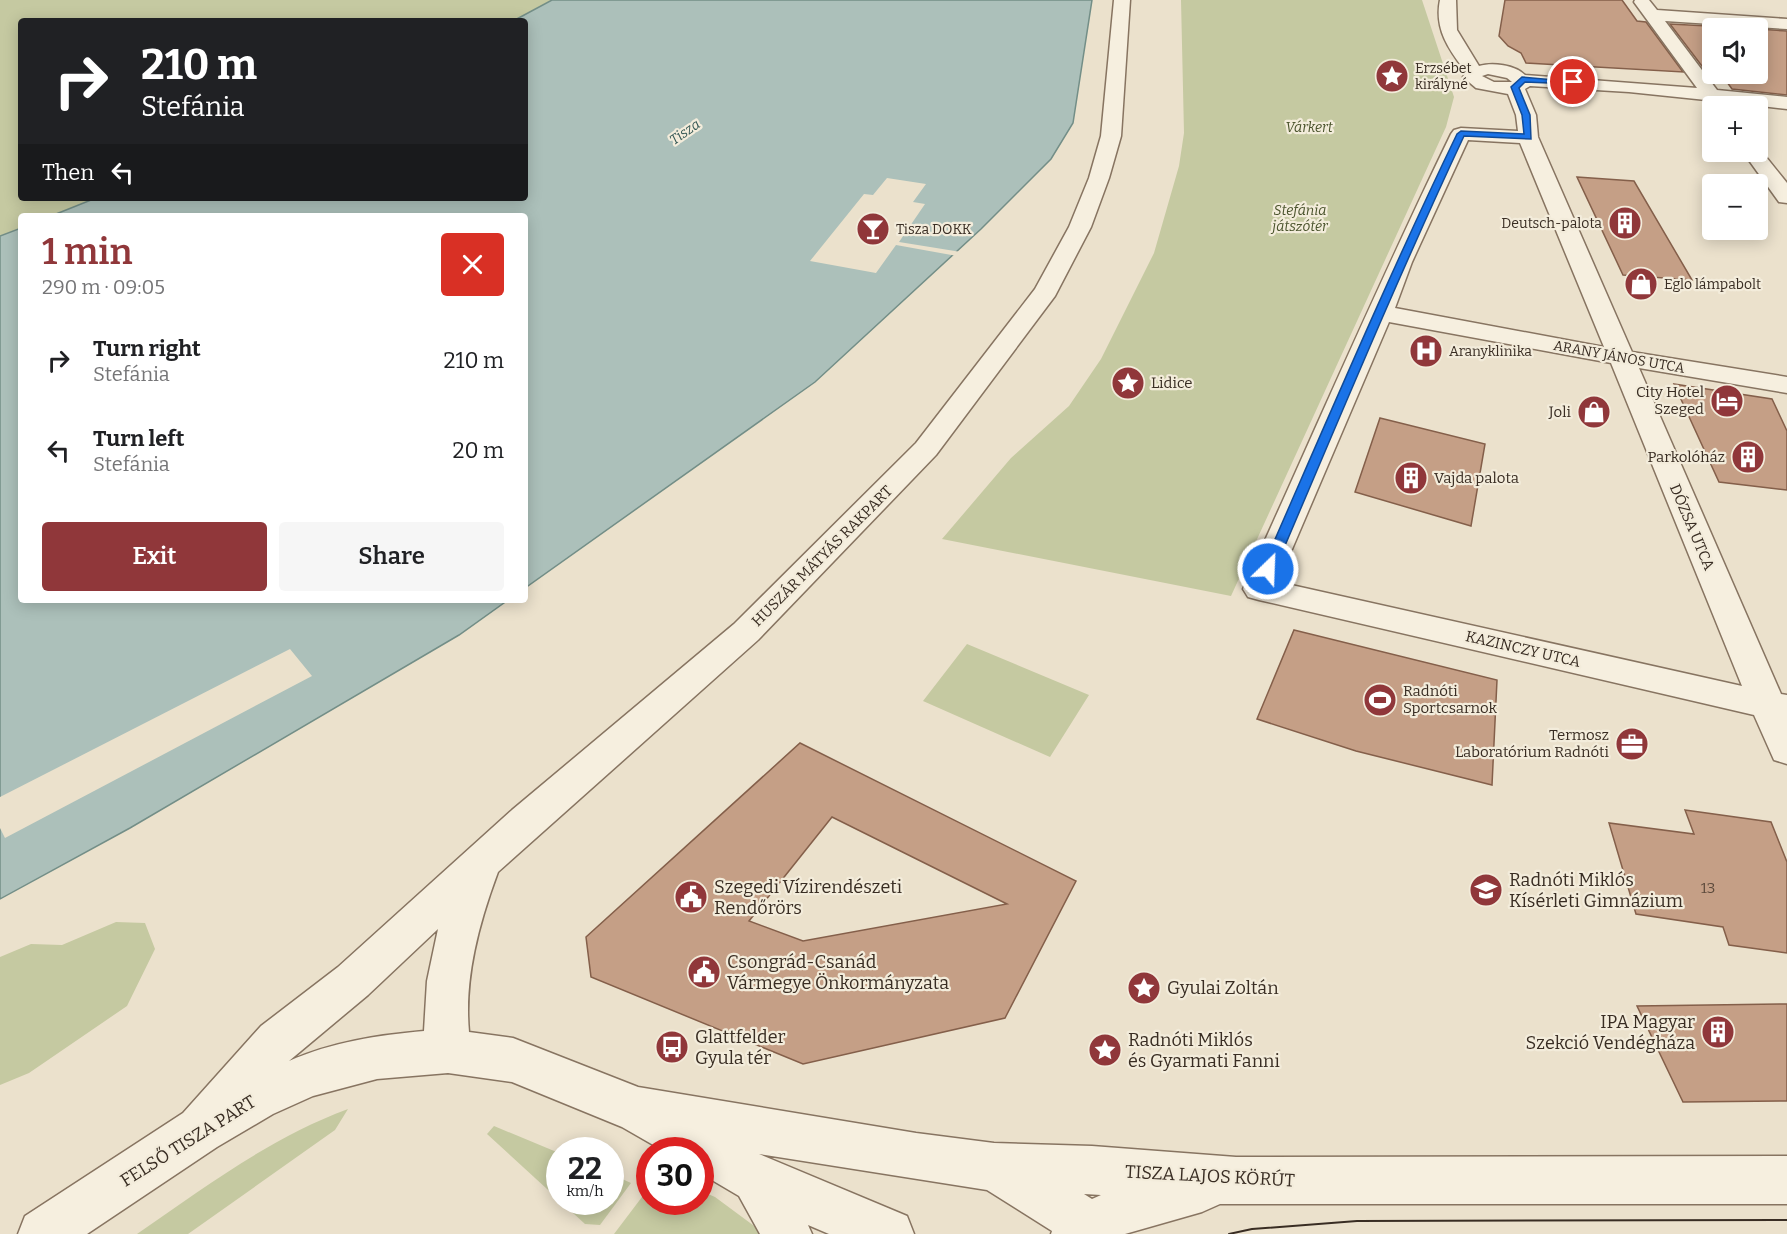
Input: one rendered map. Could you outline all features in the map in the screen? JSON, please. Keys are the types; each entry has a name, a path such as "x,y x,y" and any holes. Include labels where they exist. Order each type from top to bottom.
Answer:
{"street":[{"name":"HUSZÁR MÁTYÁS RAKPART","path":"448,1051 444,1022 450,971 459,926 481,866 526,821 746,632 926,449 1012,340 1046,291 1063,261 1100,178 1114,113 1122,0"},
{"path":"1448,0 1445,10 1448,31 1454,45 1475,72 1493,78 1513,74 1518,83 1526,115 1527,134"},
{"path":"1645,7 1787,24"},
{"path":"1645,7 1713,96"},
{"path":"1475,45 1493,78 1508,115 1527,134"},
{"path":"1518,83 1702,99"},
{"path":"1768,102 1787,103"},
{"path":"1380,313 1400,262 1461,134 1527,134"},
{"name":"DÓZSA UTCA","path":"1527,134 1777,707 1787,750"},
{"path":"1761,162 1787,197"},
{"name":"ARANY JÁNOS UTCA","path":"1380,313 1623,358 1787,385"},
{"name":"KAZINCZY UTCA","path":"1380,313 1259,589 1777,707"},
{"path":"200,1130 277,1041 353,981 481,866"},
{"name":"TISZA LAJOS KÖRÚT","path":"448,1051 513,1060 638,1110 756,1179 889,1234"},
{"name":"FELSŐ TISZA PART","path":"43,1234 200,1130 256,1098 308,1076 377,1058 448,1051"},
{"name":"TISZA LAJOS KÖRÚT","path":"638,1110 916,1157 994,1167 1092,1170 1236,1181 1787,1180"},
{"path":"994,1167 1087,1231 1170,1195 1236,1181"},
{"path":"756,1179 787,1234"}],"green space":[{"path":"0,0 552,0 519,18 18,18 18,201 88,201 58,213 18,213 18,229 0,236"},
{"name":"Várkert","path":"1181,0 1422,0 1454,97 1446,127 1231,596 942,539 1011,458 1069,406 1101,359 1154,253 1179,166 1184,133"},
{"path":"967,644 1089,695 1050,757 923,701"},
{"path":"116,922 145,923 155,949 127,1006 29,1073 0,1085 0,957 31,944 62,945"},
{"path":"348,1109 335,1130 188,1234 137,1234 213,1181 265,1149"},
{"path":"494,1126 546,1148 546,1188 487,1134"},
{"path":"624,1180 631,1183 624,1192"},
{"path":"714,1197 765,1234 614,1234 636,1205 636,1215 714,1215"},
{"path":"575,1215 607,1215 600,1225 585,1224"}],"water":[{"name":"Tisza","path":"552,0 1092,0 1073,123 1051,159 981,229 815,382 528,586 528,213 58,213 88,201 528,201 528,18 519,18"},
{"path":"18,229 18,603 504,603 459,635 130,828 0,899 0,236"}],"pier":[{"path":"887,178 926,184 913,202 925,204 899,242 961,252 957,256 896,245 876,273 810,261 864,194 873,195"},
{"path":"290,649 312,676 5,838 0,828 0,797"}],"building":[{"path":"1505,0 1622,0 1637,21 1646,22 1683,72 1526,63 1521,53 1508,46 1499,36"},
{"path":"1670,24 1702,26 1702,66"},
{"path":"1768,30 1787,31 1787,95 1732,89 1728,84 1768,84"},
{"name":"Deutsch-palota","path":"1577,177 1634,181 1692,280 1623,275"},
{"name":"Parkolóház","path":"1674,384 1772,399 1787,431 1787,490 1719,482"},
{"name":"Vajda palota","path":"1380,418 1485,444 1471,526 1355,492"},
{"name":"Radnóti Sportcsarnok","path":"1294,630 1497,680 1492,785 1356,751 1257,719"},
{"path":"800,743 1076,881 1005,1018 803,1064 591,977 586,937","holes":["832,817 1007,904 803,941 749,921"]},
{"path":"1685,810 1771,822 1787,862 1787,953 1729,945 1723,927 1636,914 1609,823 1694,834"},
{"name":"IPA Magyar Szekció Vendégháza","path":"1787,1004 1787,1101 1683,1102 1637,1006"}],"tram line":[{"path":"1229,1234 1252,1229 1357,1221 1787,1220"}],"place":[{"name":"Erzsébet királyné","path":"1392,76"},
{"name":"Deutsch-palota","path":"1625,223"},
{"name":"Tisza DOKK","path":"873,229"},
{"name":"Eglo lámpabolt","path":"1641,284"},
{"name":"Aranyklinika","path":"1426,351"},
{"name":"Lidice","path":"1128,383"},
{"name":"City Hotel Szeged","path":"1727,401"},
{"name":"Joli","path":"1594,412"},
{"name":"Parkolóház","path":"1748,457"},
{"name":"Vajda palota","path":"1411,478"},
{"name":"Radnóti Sportcsarnok","path":"1380,700"},
{"name":"Termosz Laboratórium Radnóti","path":"1632,744"},
{"name":"Radnóti Miklós Kísérleti Gimnázium","path":"1486,890"},
{"name":"Szegedi Vízirendészeti Rendőrörs","path":"691,897"},
{"name":"Csongrád-Csanád Vármegye Önkormányzata","path":"704,972"},
{"name":"Gyulai Zoltán","path":"1144,988"},
{"name":"IPA Magyar Szekció Vendégháza","path":"1718,1032"},
{"name":"Glattfelder Gyula tér","path":"672,1047"},
{"name":"Radnóti Miklós és Gyarmati Fanni","path":"1105,1050"}],"route":[{"path":"1268,569 1400,262 1461,134 1528,137 1526,115 1515,87 1520,86 1523,83 1522,80 1573,82"}],"park label":[{"name":"Stefánia játszótér","path":"1300,218"}]}
